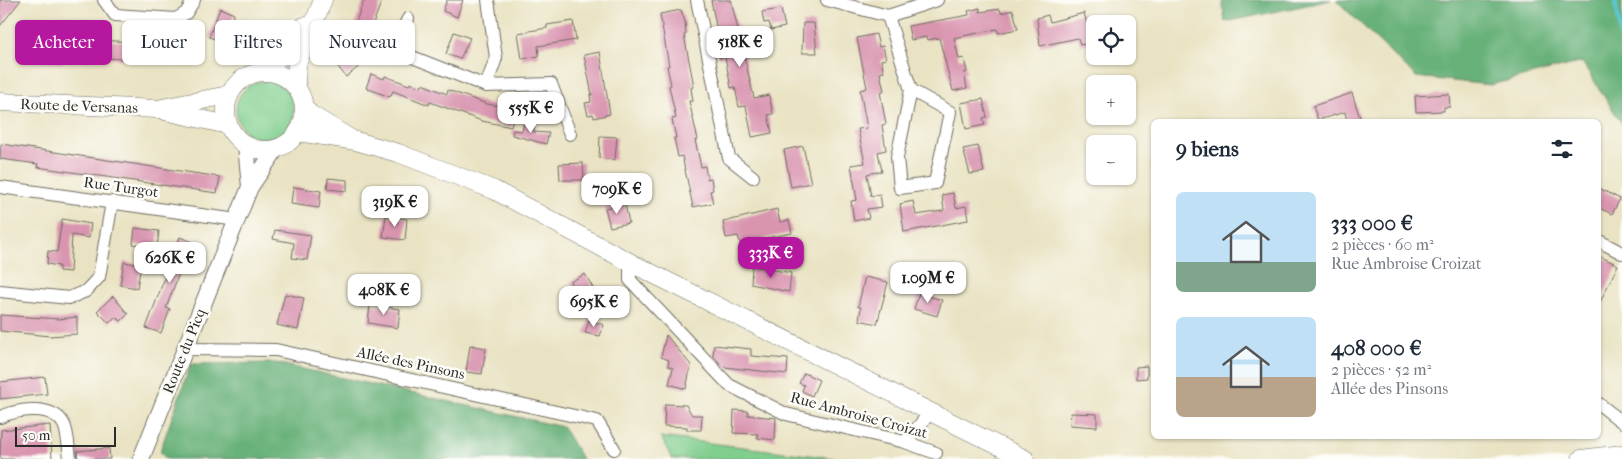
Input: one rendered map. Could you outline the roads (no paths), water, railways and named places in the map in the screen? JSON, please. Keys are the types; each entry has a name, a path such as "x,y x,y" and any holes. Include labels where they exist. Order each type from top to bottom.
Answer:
{"main road":[{"path":"304,107 303,120 298,132 292,140 276,149 266,150 246,146 232,132 227,123 226,104 228,96 242,78 263,71 287,51 306,23 315,0"},
{"path":"323,0 297,64 296,86 304,107 310,114 356,141"},
{"path":"263,71 276,72 296,86"},
{"path":"158,109 228,96"},
{"name":"Route de Versanas","path":"0,102 158,109"},
{"path":"158,109 219,123 227,123"},
{"path":"298,132 356,141 398,153 494,190 633,264 1025,459"},
{"path":"1581,459 1622,454"}],"street":[{"path":"104,0 115,15 176,19 186,13 194,0"},
{"path":"486,86 496,58 488,0"},
{"path":"697,0 729,158 753,177"},
{"path":"827,0 888,16 937,0"},
{"path":"888,16 911,90 896,157 900,188 935,183 950,112 911,90"},
{"path":"408,19 392,49 486,86 551,84 570,134"},
{"name":"Route du Picq","path":"246,146 250,187"},
{"name":"Route du Picq","path":"141,459 250,187 276,149"},
{"name":"Rue Turgot","path":"0,187 237,220"},
{"path":"0,291 69,298 86,292 98,277 112,202"},
{"path":"1601,242 1622,253"},
{"name":"Rue Ambroise Croizat","path":"633,264 630,271 630,280 729,385 786,414 905,442 936,453"},
{"name":"Allée des Pinsons","path":"184,349 276,350 597,421 614,449"},
{"path":"1601,406 1622,422"},
{"path":"0,416 15,410 40,411 53,415 64,425 70,459"},
{"path":"905,442 930,413"}],"waterway":[{"path":"1615,0 1622,43"}]}
